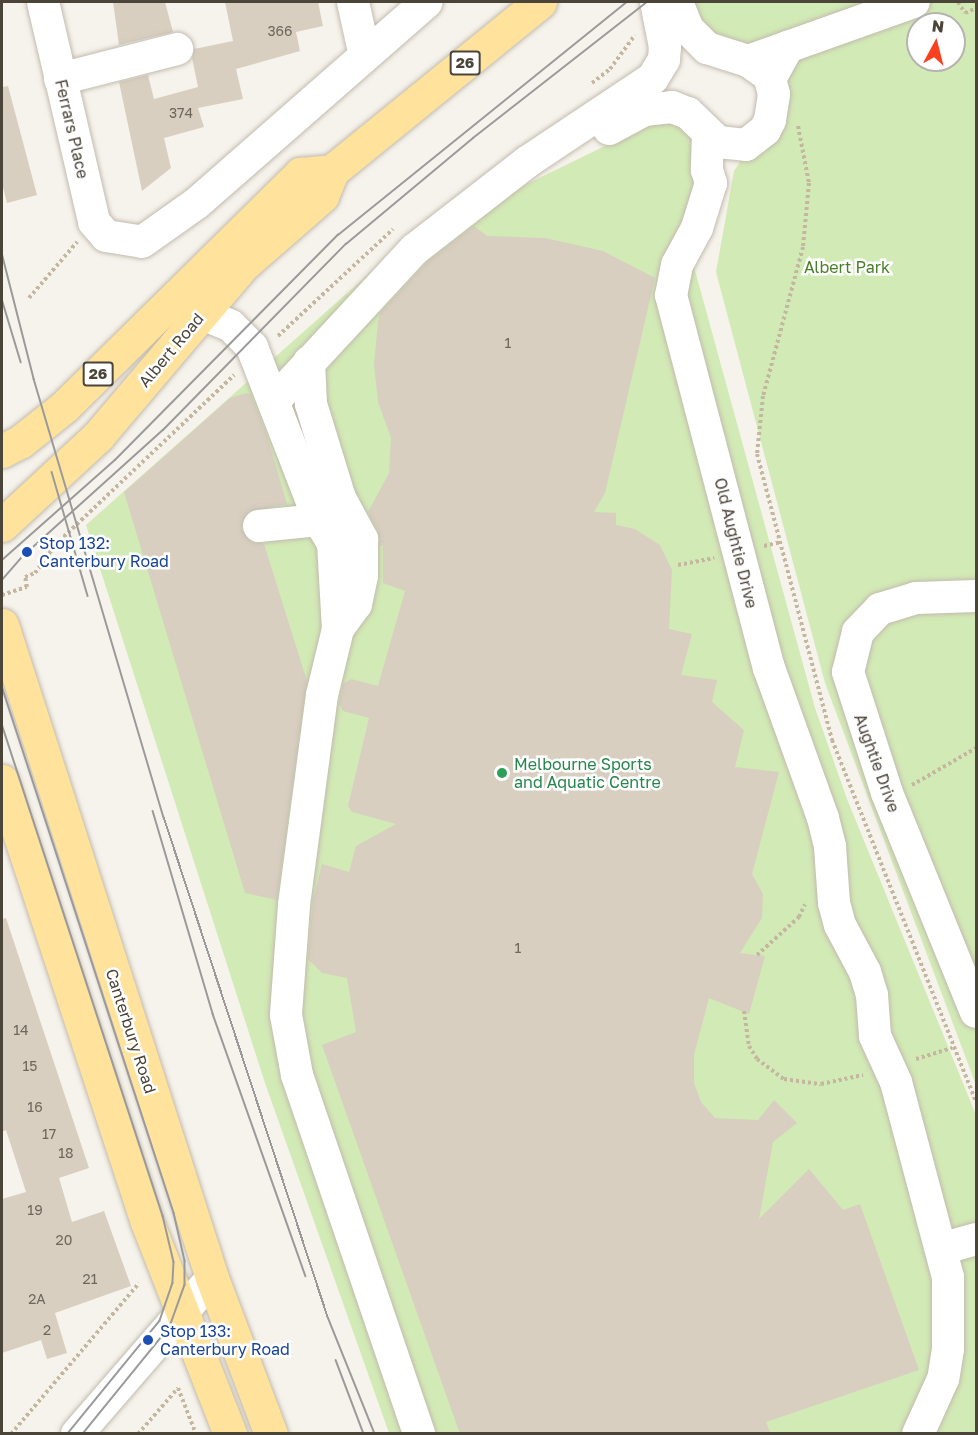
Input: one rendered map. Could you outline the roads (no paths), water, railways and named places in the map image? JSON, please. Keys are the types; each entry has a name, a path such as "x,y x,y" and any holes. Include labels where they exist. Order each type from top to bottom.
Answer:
{"main road":[{"name":"Albert Road","path":"2,525 98,436 243,265 322,196 332,171 540,2"},
{"name":"Albert Road","path":"2,451 20,442 64,407 300,174 332,171"},
{"name":"Canterbury Road","path":"2,625 212,1278 271,1434"},
{"path":"2,781 147,1222 230,1434"}],"street":[{"name":"Ferrars Place","path":"42,2 94,222 106,236 122,240 142,242 197,203 365,56"},
{"path":"353,2 365,56 427,2"},
{"path":"275,400 415,249 522,170 527,162 653,78 664,60 665,47 656,2"},
{"path":"677,2 688,29 707,48 764,78"},
{"path":"522,170 537,168 635,115 660,106 688,113 718,142 740,146 765,130 764,78 788,47 914,2"},
{"path":"60,79 177,49"},
{"name":"Old Aughtie Drive","path":"708,134 707,170 711,183 698,228 677,265 671,295 769,668 823,818 830,846 822,898 840,925 865,972 872,996 875,1036 890,1067 941,1249 949,1295 946,1359 938,1394 918,1434"},
{"name":"Old Aughtie Drive","path":"711,183 723,175 740,146"},
{"path":"202,314 244,336 330,509"},
{"path":"309,362 311,404 330,509 338,629 322,695 294,904 286,1015 288,1038 354,1250 419,1434"},
{"path":"259,526 330,509"},
{"name":"Aughtie Drive","path":"976,596 916,598 880,609 858,632 848,672 887,793 976,1012"},
{"path":"941,1249 976,1239"},
{"path":"77,1434 212,1278"}],"tram line":[{"path":"2,560 115,460 338,235 627,2"},
{"path":"2,580 23,556 163,430 346,244 473,138 647,2"},
{"path":"2,253 34,379 164,817 328,1317 375,1434"},
{"path":"2,299 21,362"},
{"path":"52,472 88,596"},
{"path":"2,686 174,1213 185,1261 185,1285 170,1327 83,1434"},
{"path":"2,724 163,1216 174,1262 173,1283 160,1321 68,1434"},
{"path":"153,811 213,1014 306,1276"},
{"path":"336,1360 364,1434"}],"place":[{"name":"Stop 132: Canterbury Road","path":"27,552"},
{"name":"Melbourne Sports and Aquatic Centre","path":"502,773"},
{"name":"Stop 133: Canterbury Road","path":"148,1340"}],"park label":[{"name":"Albert Park","path":"847,267"}]}
